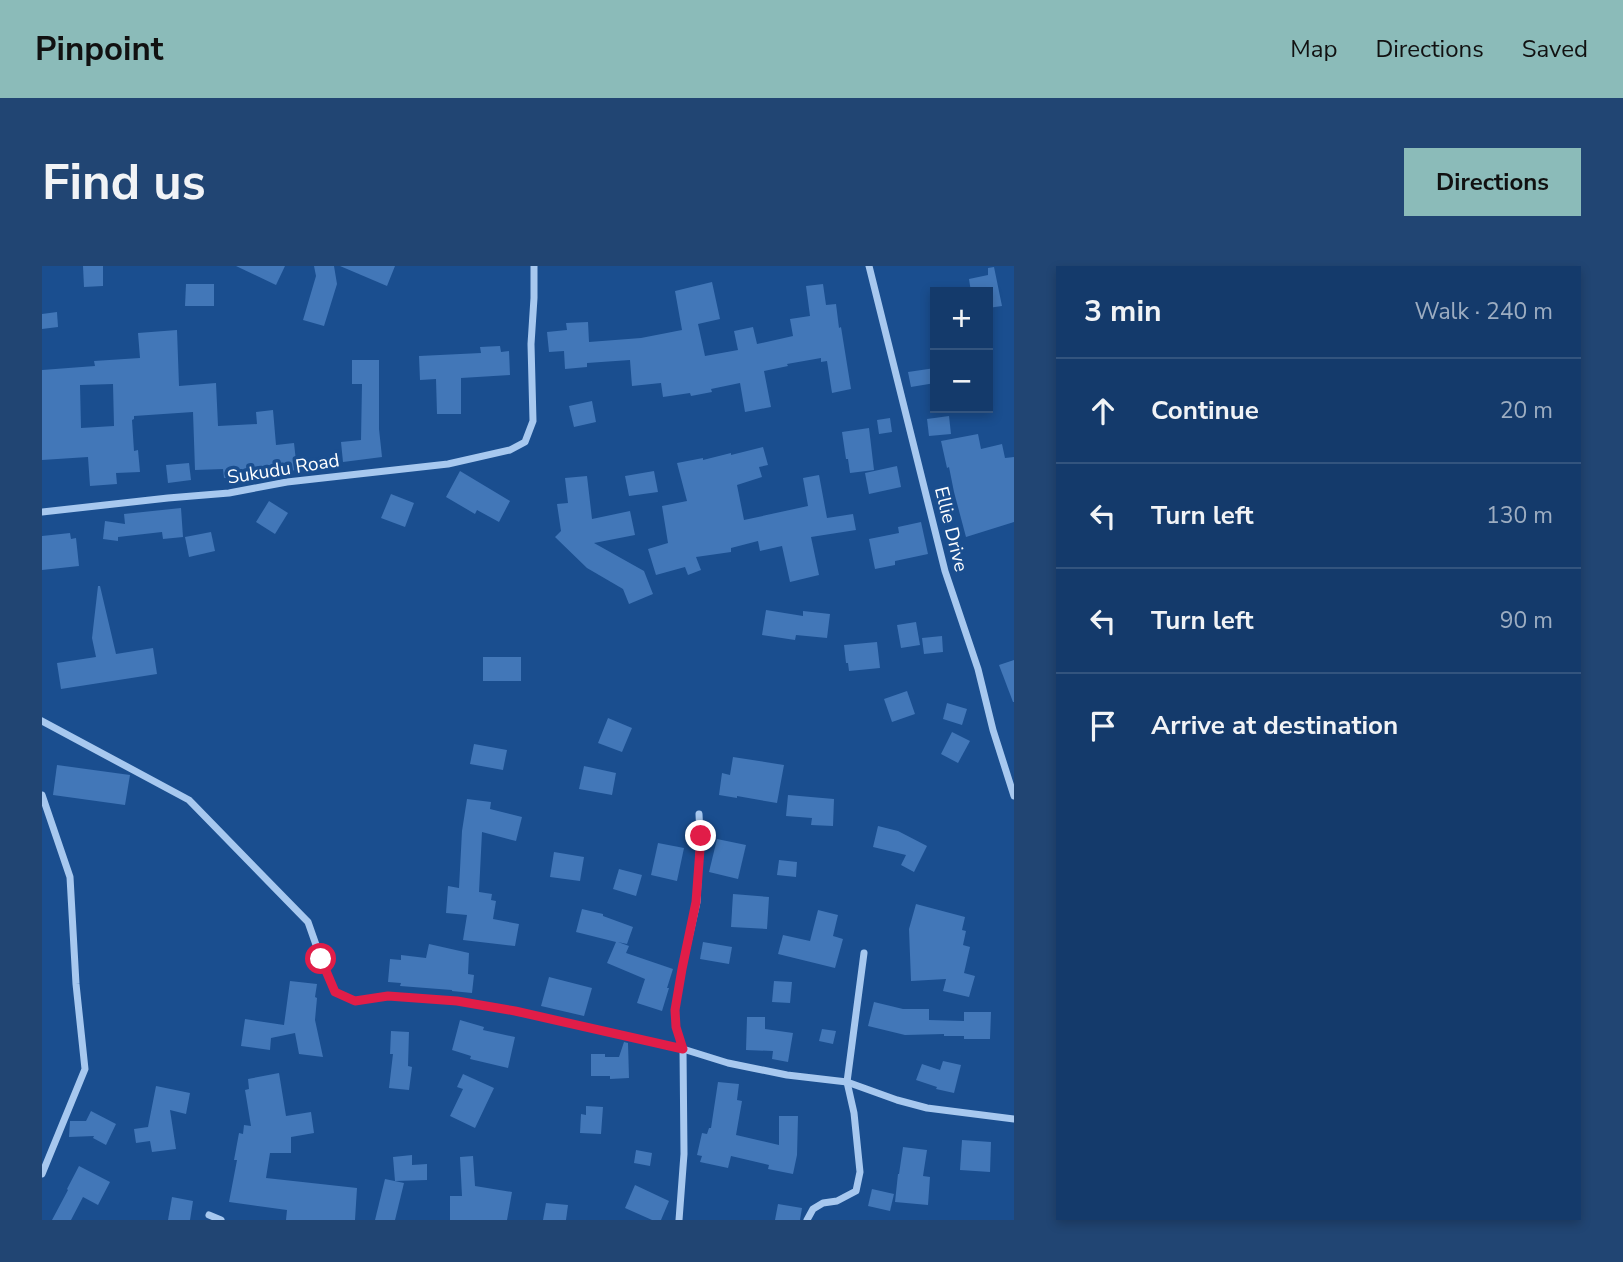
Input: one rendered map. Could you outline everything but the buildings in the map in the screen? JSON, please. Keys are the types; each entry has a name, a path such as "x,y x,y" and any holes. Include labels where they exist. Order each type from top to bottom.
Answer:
{"street":[{"name":"Sukudu Road","path":"42,512 229,494 301,480 449,464 510,450 525,442 533,421 531,344 534,266"},
{"name":"Ellie Drive","path":"869,266 945,571 978,669 993,730 1014,796"},
{"path":"42,721 189,800 308,922 335,992 355,1001 388,996 457,1001 515,1011 683,1049 728,1063 847,1083 927,1108 1014,1119"},
{"path":"42,795 70,877 76,984 85,1069 42,1174"},
{"path":"679,1220 684,1154 683,1049 676,1027 675,1010 696,902 701,836 699,814"},
{"path":"807,1220 813,1209 856,1191 860,1172 854,1113 847,1083 864,953"},
{"path":"209,1215 221,1220"}],"route":[{"path":"321,959 335,992 355,1001 388,996 457,1001 515,1011 683,1049 676,1027 675,1010 696,902 701,836"}]}
